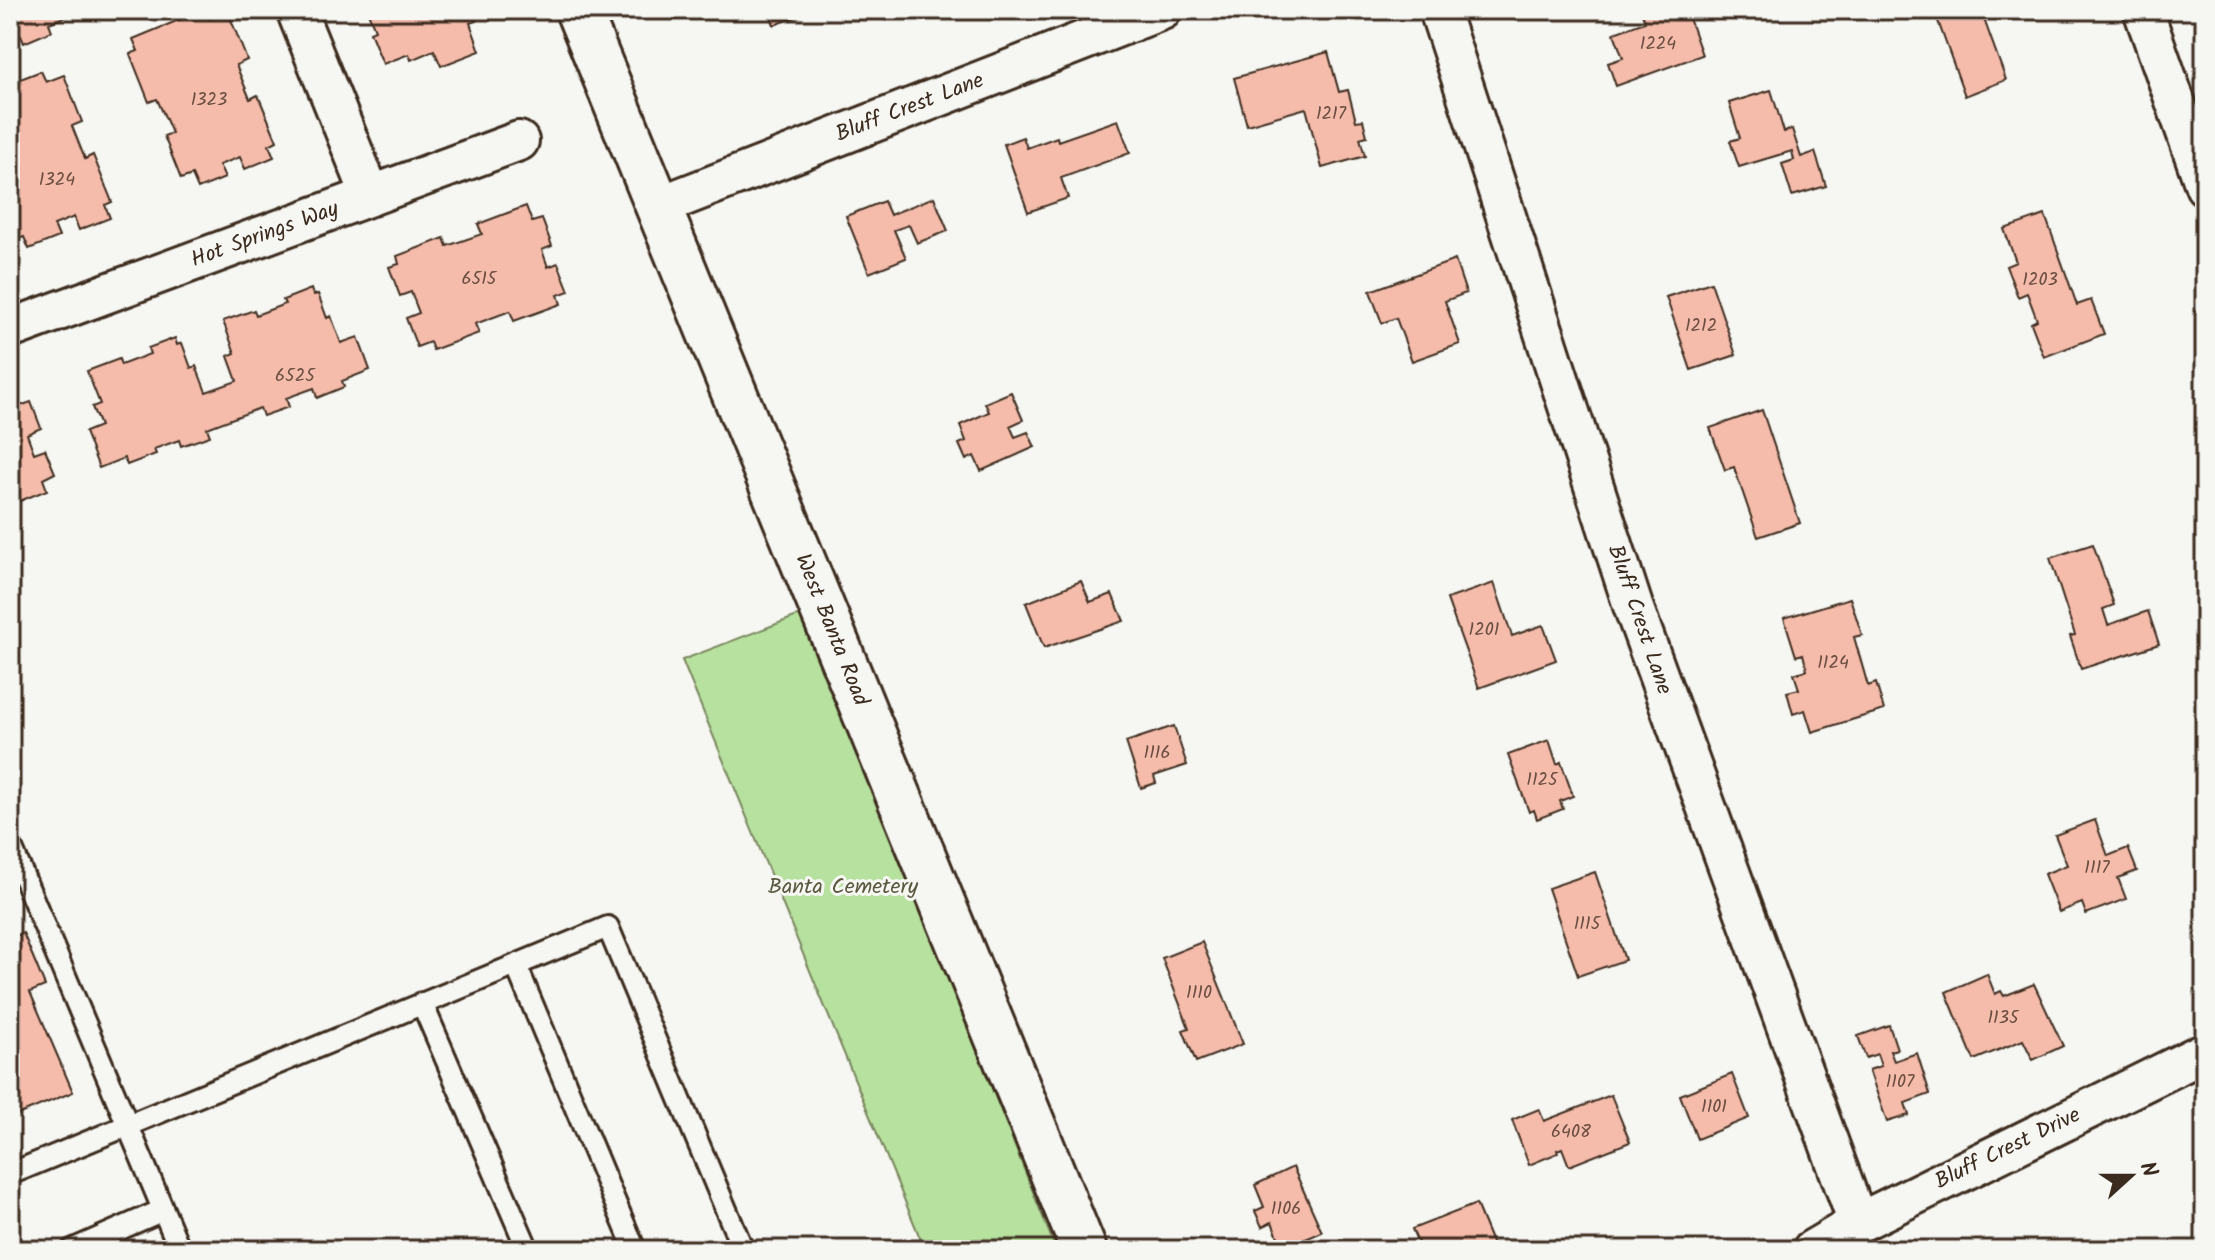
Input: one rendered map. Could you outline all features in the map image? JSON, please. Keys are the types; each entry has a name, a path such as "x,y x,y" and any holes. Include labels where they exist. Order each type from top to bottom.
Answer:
{"street":[{"path":"296,10 371,196"},
{"name":"West Banta Road","path":"578,10 1084,1250"},
{"name":"Bluff Crest Lane","path":"659,206 1162,10"},
{"name":"Bluff Crest Lane","path":"1439,10 1633,606 1858,1223"},
{"path":"2143,10 2205,186"},
{"name":"Hot Springs Way","path":"10,329 519,141"},
{"name":"Bluff Crest Drive","path":"1812,1250 1858,1223 2205,1052"}],"lane":[{"path":"10,844 180,1250"},
{"path":"10,1174 608,927 743,1250"},
{"path":"516,965 635,1250"},
{"path":"422,1003 528,1250"},
{"path":"72,1250 163,1210"}],"green space":[{"name":"Banta Cemetery","path":"800,615 902,861 1056,1250 925,1250 682,660"}],"building":[{"path":"10,10 83,10 49,23 52,31 24,43 21,36 10,40"},
{"path":"203,10 210,19 228,12 247,60 236,65 250,99 258,95 277,141 269,145 274,157 245,169 240,157 219,165 225,178 198,189 192,175 181,179 164,136 172,133 157,99 149,102 130,54 138,51 133,39"},
{"path":"367,10 472,10 476,21 470,23 480,51 441,66 434,50 411,60 409,54 383,64 370,32 375,30"},
{"path":"769,10 817,10 774,25"},
{"path":"1641,10 1686,10 1702,55 1616,86 1608,63 1623,58 1614,33 1645,22"},
{"path":"1934,10 1984,10 1988,20 1985,22 2006,80 1965,96"},
{"path":"1328,52 1339,92 1348,90 1356,121 1363,120 1367,136 1360,138 1365,156 1322,168 1306,108 1247,125 1234,78"},
{"path":"41,71 46,82 64,75 82,122 72,126 85,159 93,155 112,202 105,205 110,218 79,230 74,217 54,225 59,237 29,249 24,237 15,240 10,226 10,83"},
{"path":"1771,90 1784,132 1792,129 1801,157 1815,152 1826,186 1792,196 1782,164 1794,160 1792,151 1739,167 1730,141 1740,138 1729,103"},
{"path":"1118,120 1130,153 1061,178 1068,198 1028,212 1004,144 1023,137 1027,148 1057,137 1058,141"},
{"path":"934,197 948,231 917,243 909,225 894,230 906,258 869,273 846,216 884,201 890,215"},
{"path":"526,206 532,222 542,219 552,246 542,250 548,267 558,263 569,291 558,295 561,304 514,321 510,311 475,324 479,333 433,350 430,342 417,347 406,318 419,313 411,292 400,296 389,267 399,264 397,256 444,238 447,246 482,234 478,224"},
{"path":"2045,215 2077,305 2091,300 2104,334 2044,357 2031,323 2037,320 2027,293 2018,297 2006,266 2016,262 2004,229"},
{"path":"1455,260 1466,293 1445,301 1460,344 1412,361 1396,318 1382,323 1370,291"},
{"path":"1711,282 1736,355 1691,370 1666,297"},
{"path":"311,289 313,295 318,294 327,318 331,316 341,343 358,337 370,370 342,381 344,387 317,398 314,388 286,398 289,407 263,416 260,408 207,428 210,436 181,446 179,440 154,449 156,454 127,465 124,458 99,468 85,432 100,426 92,407 100,404 87,371 119,359 121,365 150,354 148,348 175,338 177,345 182,343 191,368 196,366 206,392 237,381 228,356 235,353 223,321 254,310 256,315 285,304 283,300"},
{"path":"1011,392 1023,420 1010,426 1015,437 1028,432 1035,447 981,471 974,456 966,460 959,444 966,441 960,425 989,412 985,403"},
{"path":"13,396 17,407 31,402 41,428 27,434 34,453 45,449 55,473 43,479 47,490 10,505 10,397"},
{"path":"1762,410 1800,523 1758,537 1734,467 1725,470 1710,428"},
{"path":"2093,544 2114,605 2103,609 2108,625 2148,611 2159,644 2081,669 2070,636 2075,635 2050,558"},
{"path":"1081,581 1090,602 1112,594 1124,621 1044,648 1026,603"},
{"path":"1494,583 1512,636 1543,625 1556,660 1479,688 1447,599"},
{"path":"1850,598 1862,635 1854,637 1868,686 1876,683 1884,710 1812,732 1805,710 1793,714 1787,692 1799,689 1794,674 1807,670 1803,654 1796,656 1784,618"},
{"path":"1174,726 1187,765 1154,776 1156,783 1141,788 1126,742"},
{"path":"1549,740 1573,796 1560,801 1563,809 1537,819 1534,810 1529,812 1508,755"},
{"path":"2095,820 2108,856 2128,848 2137,871 2118,878 2126,899 2086,914 2082,903 2059,912 2044,874 2067,865 2055,835"},
{"path":"1595,872 1625,960 1578,976 1548,888"},
{"path":"23,933 45,986 30,992 73,1092 10,1118 10,938"},
{"path":"1202,942 1243,1044 1196,1062 1183,1030 1189,1028 1162,958"},
{"path":"1987,974 1995,994 2001,991 2004,996 2034,984 2063,1046 2033,1060 2023,1040 1974,1060 1946,992"},
{"path":"1889,1025 1897,1049 1890,1051 1894,1061 1917,1053 1930,1094 1905,1103 1909,1115 1887,1122 1869,1070 1881,1066 1877,1054 1866,1058 1858,1036"},
{"path":"1732,1074 1749,1118 1697,1139 1680,1095"},
{"path":"1611,1095 1630,1142 1569,1166 1562,1148 1557,1150 1558,1153 1529,1165 1512,1120 1539,1109 1544,1121"},
{"path":"1293,1167 1322,1232 1283,1249 1272,1222 1262,1227 1255,1211 1264,1207 1255,1185"},
{"path":"1476,1204 1493,1245 1481,1250 1421,1250 1412,1229"}]}
